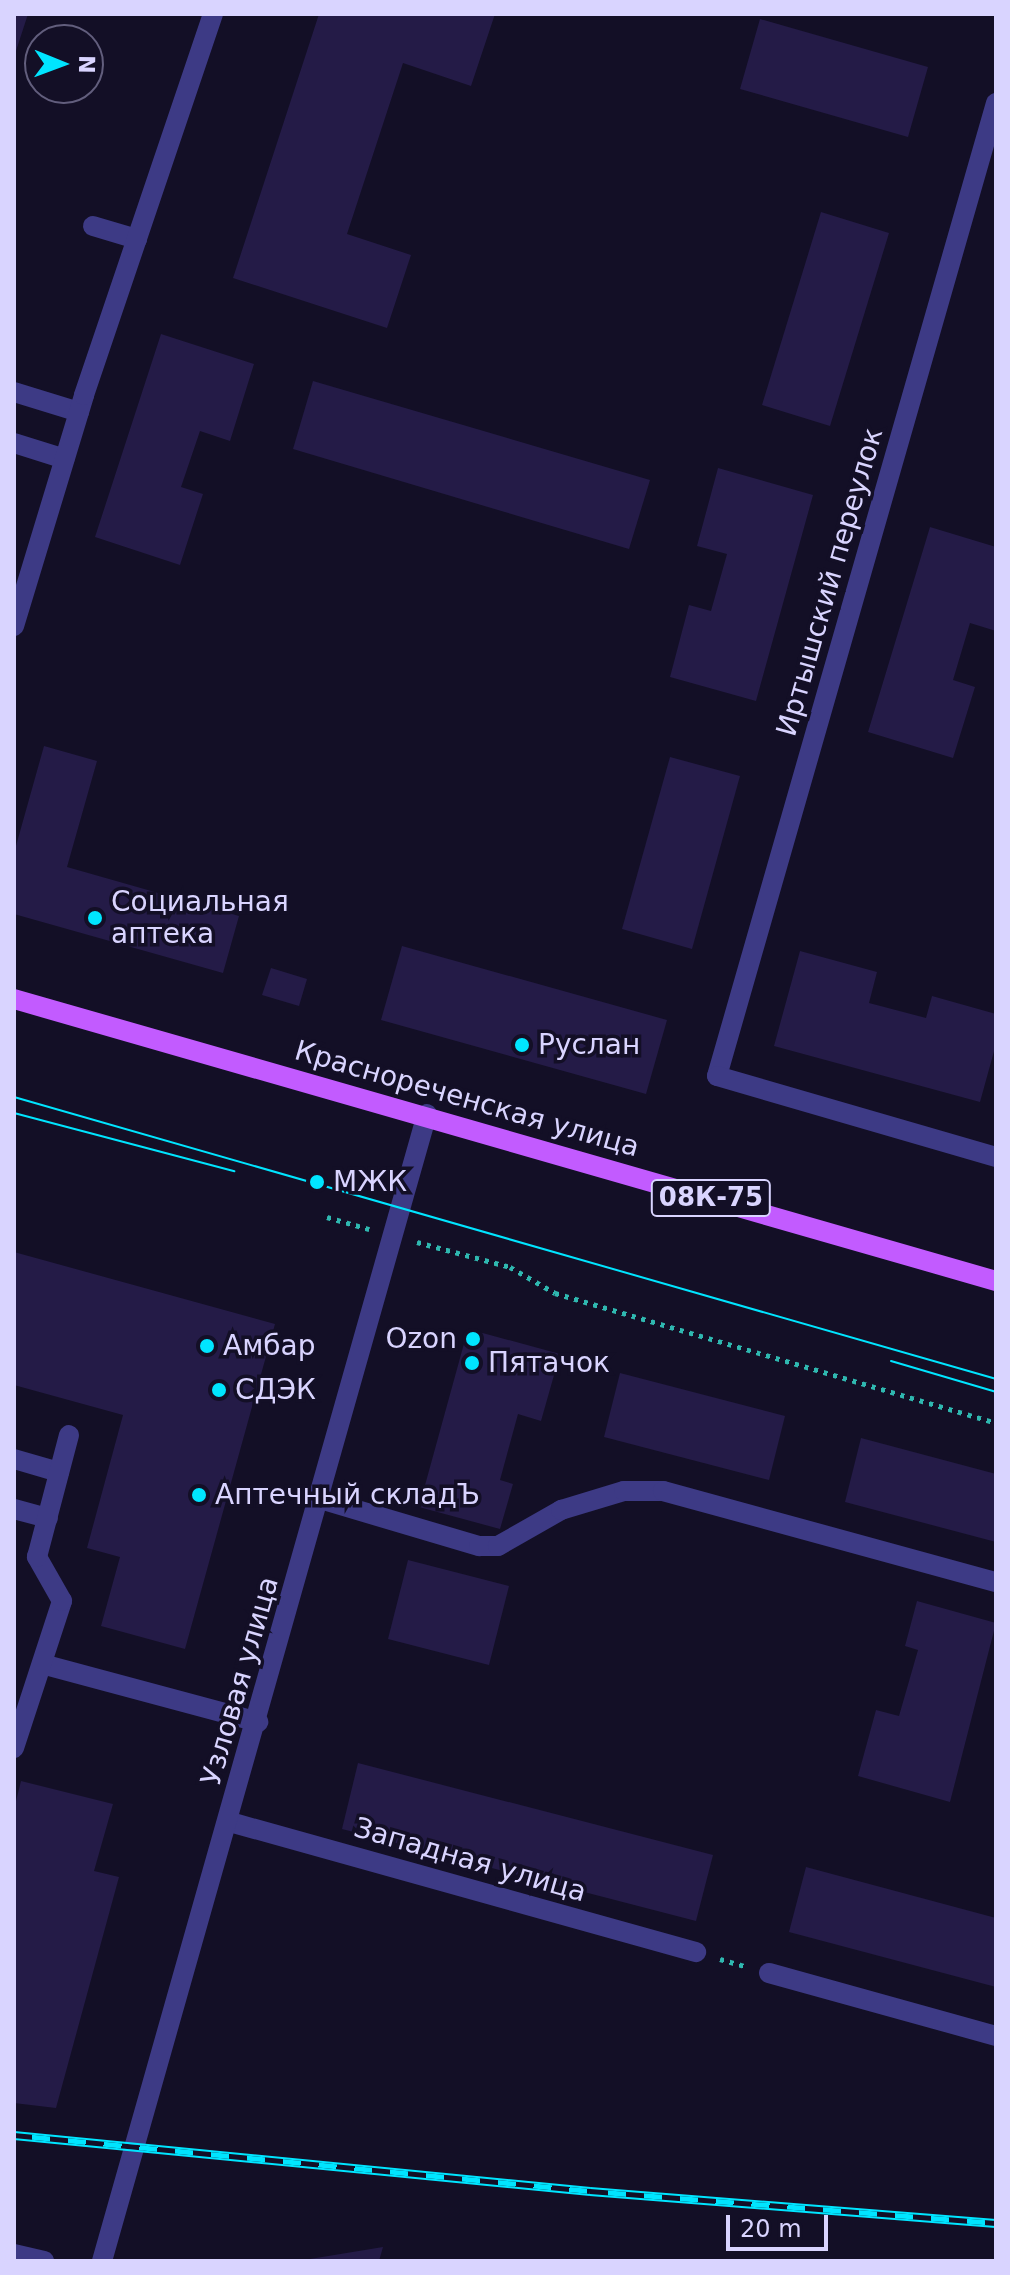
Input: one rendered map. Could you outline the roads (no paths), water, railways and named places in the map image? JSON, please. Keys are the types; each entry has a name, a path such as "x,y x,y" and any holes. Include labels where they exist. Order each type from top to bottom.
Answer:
{"main road":[{"name":"Краснореченская улица","path":"14,999 427,1114 996,1281"}],"street":[{"path":"14,626 79,412 213,14"},
{"name":"Иртышский переулок","path":"996,103 717,1076 996,1157"},
{"path":"93,226 137,239"},
{"path":"14,392 79,412"},
{"path":"14,443 65,459"},
{"name":"Узловая улица","path":"102,2261 230,1822 427,1114"},
{"path":"14,1748 62,1601 37,1557 69,1435"},
{"path":"14,1459 59,1472"},
{"path":"320,1499 479,1546 498,1546 561,1510 624,1491 663,1491 996,1582"},
{"path":"14,1509 48,1518"},
{"path":"42,1664 258,1722"},
{"name":"Западная улица","path":"230,1822 696,1952"},
{"path":"769,1973 996,2036"},
{"path":"14,2254 44,2261"}],"tram line":[{"path":"14,1097 996,1379"},
{"path":"14,1113 234,1171"},
{"path":"891,1361 996,1392"}],"railway":[{"path":"14,2135 590,2191 996,2223"}],"place":[{"name":"Социальная аптека","path":"95,918"},
{"name":"Руслан","path":"522,1045"},
{"name":"МЖК","path":"317,1182"},
{"name":"Ozon","path":"473,1339"},
{"name":"Амбар","path":"207,1346"},
{"name":"Пятачок","path":"472,1363"},
{"name":"СДЭК","path":"219,1390"},
{"name":"Аптечный складЪ","path":"199,1495"}]}
